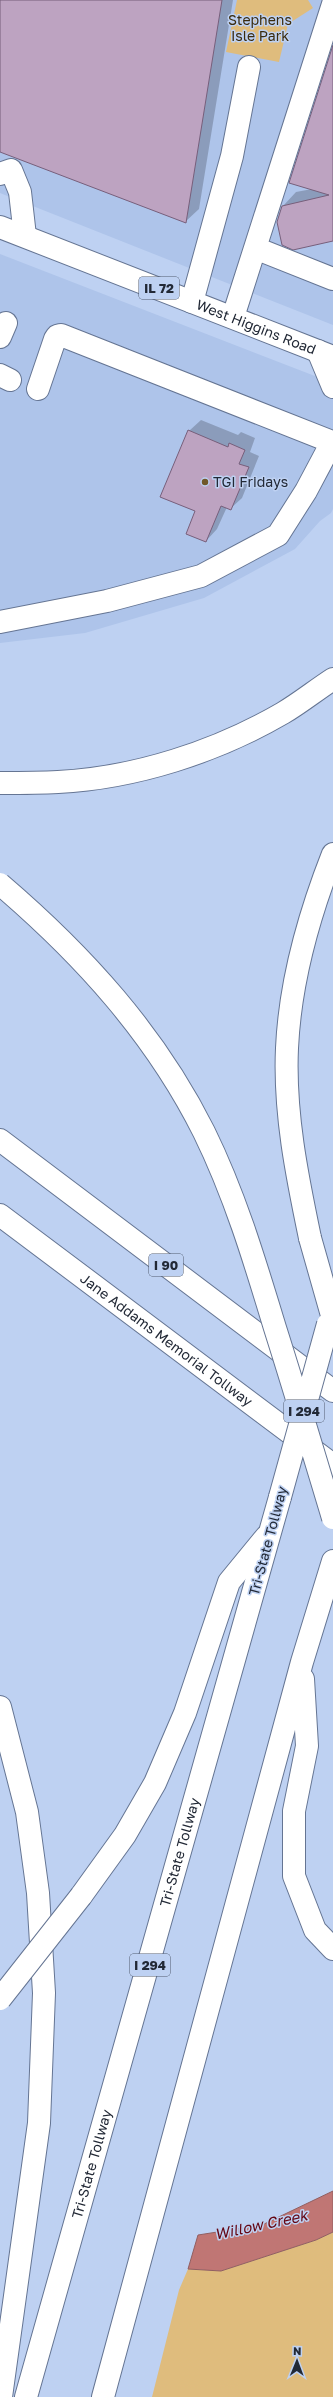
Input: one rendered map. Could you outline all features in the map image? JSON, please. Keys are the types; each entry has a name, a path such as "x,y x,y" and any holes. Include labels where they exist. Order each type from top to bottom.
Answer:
{"main road":[{"path":"233,317 333,4"},
{"path":"192,302 232,156 249,67"},
{"path":"8,167 20,192 25,236"},
{"name":"West Higgins Road","path":"0,227 325,354"},
{"path":"255,248 333,280"},
{"path":"0,622 108,601 202,576 278,535 306,491 333,442 61,335 57,336 55,339 38,389"},
{"path":"325,354 333,387"},
{"path":"0,783 59,782 110,776 172,762 226,741 283,713 333,679"},
{"path":"332,1317 310,1238 296,1172 290,1120 287,1048 295,986 306,935 333,854"},
{"path":"0,884 79,956 133,1019 173,1078 203,1132 230,1192 247,1239 333,1518"},
{"name":"I 90","path":"0,1140 333,1391"},
{"name":"Jane Addams Memorial Tollway","path":"0,1215 333,1465"},
{"name":"Tri-State Tollway","path":"26,2397 332,1317"},
{"path":"0,1999 81,1896 125,1835 155,1783 185,1713 229,1582 271,1532"},
{"path":"103,2397 302,1662 333,1561"},
{"path":"302,1662 307,1746 294,1811 294,1876 315,1930 333,1949"},
{"path":"0,1707 27,1812 38,1893 44,1993 39,2123 1,2397"}],"shaded area":[{"path":"0,0 333,0 333,325 0,193"},
{"path":"0,254 333,383 333,509 331,513 320,521 295,549 204,598 85,633 0,643"},
{"path":"333,2191 333,2232 316,2240 221,2271 188,2269 198,2235 262,2225"}],"green space":[{"name":"Stephens Isle Park","path":"237,0 308,0 313,8 288,24 279,62 226,52"},
{"path":"333,2232 333,2397 152,2397 179,2290 188,2269 221,2271 316,2240"}],"building":[{"path":"0,0 222,0 186,223 0,152"},
{"path":"333,45 333,241 293,250 282,245 277,222 282,206 329,195 289,183"},
{"name":"TGI Fridays","path":"188,430 228,447 229,443 245,450 239,464 249,467 231,510 221,506 206,542 186,534 195,511 160,497"}],"place":[{"name":"TGI Fridays","path":"205,482"}],"water label":[{"name":"Willow Creek","path":"261,2225"}]}
